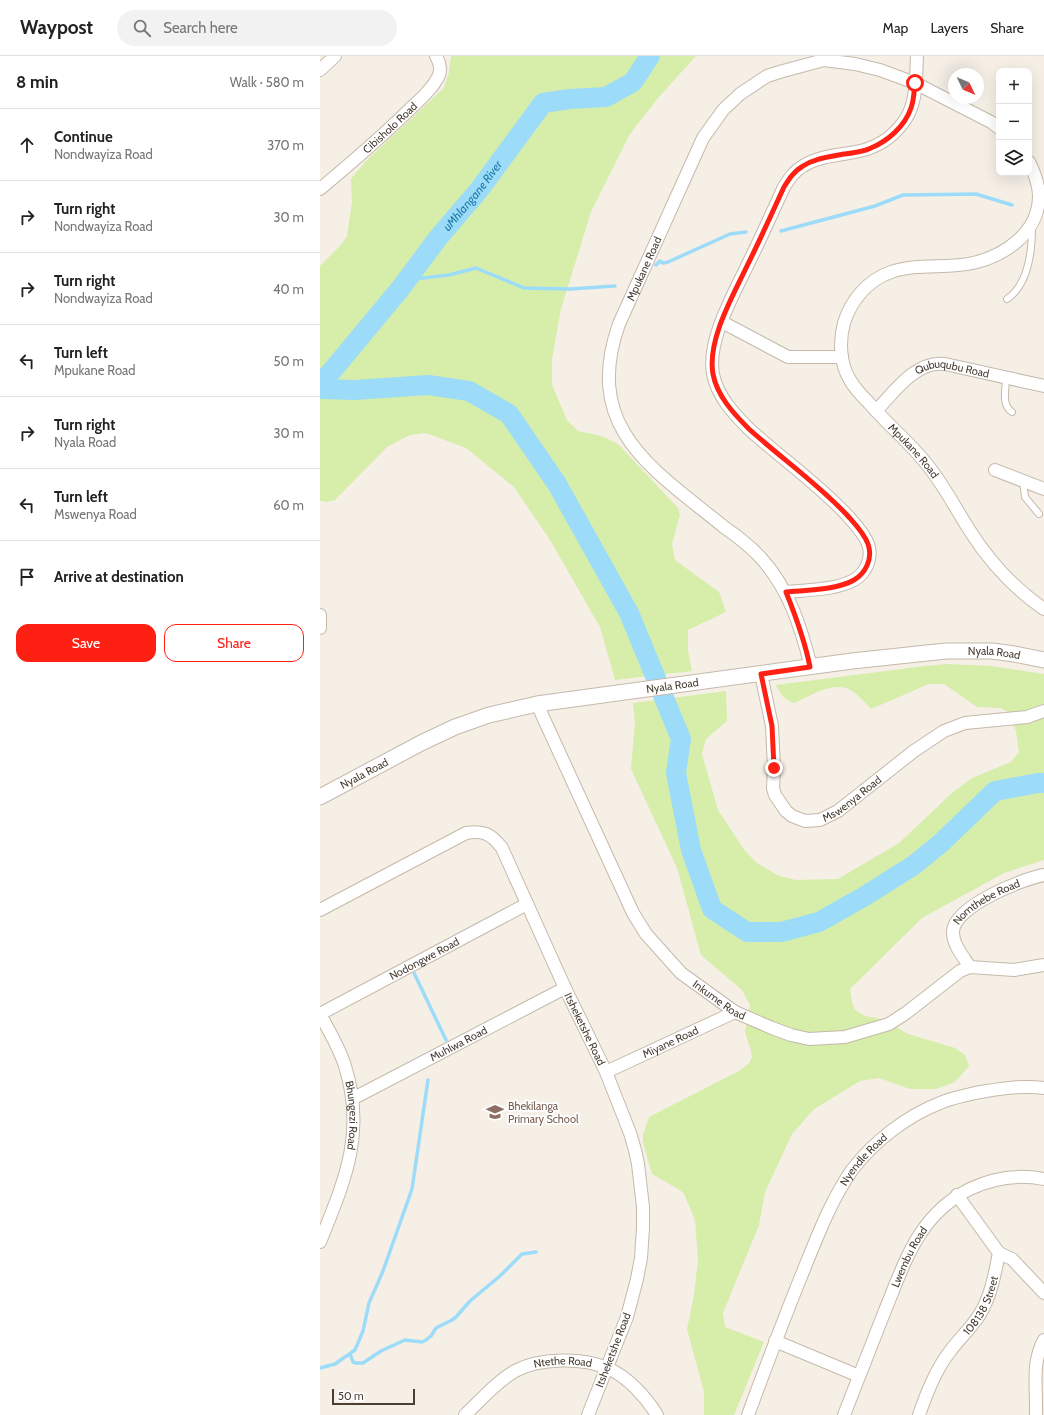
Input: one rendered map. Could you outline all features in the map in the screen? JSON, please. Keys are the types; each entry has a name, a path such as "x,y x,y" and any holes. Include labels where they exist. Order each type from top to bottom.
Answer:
{"street":[{"path":"320,70 335,56"},
{"name":"Cibisholo Road","path":"320,189 383,136 428,91 438,79 440,73 440,67 436,56"},
{"path":"786,592 831,586 853,581 866,570 869,562 869,545 854,522 832,499 750,429 723,399 716,386 713,373 713,351 722,322 784,187 790,178 796,171 812,162 871,148 890,137 904,121 912,106 917,56"},
{"name":"Mpukane Road","path":"810,667 798,622 786,592 761,558 647,464 623,431 612,407 608,381 614,340 619,324 699,145 712,123 740,94 767,76 825,58 855,64 880,70 915,83 996,126"},
{"name":"Mpukane Road","path":"1032,168 1042,198 1032,225 1022,237 1009,248 984,260 957,265 903,269 890,272 868,286 858,294 847,314 842,334 842,357 849,380 876,411 914,449 934,472 971,533 1005,576 1044,609"},
{"path":"722,322 788,357 842,357"},
{"name":"Qubuqubu Road","path":"876,411 917,370 932,364 945,364 1044,386"},
{"path":"995,470 1044,489"},
{"path":"320,615 320,628"},
{"name":"Nyala Road","path":"320,797 421,743 466,723 501,711 537,704 852,661 947,651 1014,654 1044,660"},
{"name":"Mswenya Road","path":"761,674 772,726 774,768 773,788 775,795 786,811 792,816 805,821 820,820 838,811 914,751 944,731 965,723 1027,716 1044,711"},
{"name":"Inkume Road","path":"537,704 633,913 646,934 681,973 735,1012 791,1035 809,1039 845,1037 889,1024 906,1013 960,971 970,967"},
{"name":"Itsheketshe Road","path":"320,910 466,833 477,832 490,835 502,848 565,988 606,1072 630,1133 635,1150 643,1207 641,1258 627,1317 588,1415"},
{"name":"Nomthebe Road","path":"970,967 955,944 953,935 953,927 959,917 967,910 1002,889 1020,882 1044,876"},
{"name":"Nodongwe Road","path":"320,1014 527,904"},
{"path":"970,967 1014,970 1044,965"},
{"name":"Muhlwa Road","path":"352,1099 565,988"},
{"name":"Miyane Road","path":"606,1072 735,1012"},
{"name":"Bhungezi Road","path":"320,1014 339,1051 349,1080 354,1129 351,1153 341,1189 320,1242"},
{"name":"Nyendle Road","path":"748,1415 775,1341 824,1221 852,1171 869,1150 890,1132 940,1102 1006,1087 1044,1088"},
{"name":"Lwembu Road","path":"844,1415 912,1247 928,1221 958,1195 982,1183 1009,1177 1044,1179"},
{"path":"958,1195 1000,1253 1012,1259 1044,1293"},
{"name":"108138 Street","path":"919,1415 929,1387 950,1350 972,1326 986,1303 1000,1253"},
{"path":"1036,1415 1036,1364 1039,1350 1044,1340"},
{"path":"775,1341 859,1376"},
{"name":"Ntethe Road","path":"465,1415 503,1379 517,1371 542,1362 575,1361 607,1368 626,1379 645,1396 657,1415"}],"lane":[{"path":"1007,299 1020,288 1026,271 1032,244 1032,225"},
{"path":"1006,378 1005,403 1008,409 1012,412"},
{"path":"1023,481 1025,497 1039,514"}],"green space":[{"path":"451,56 696,56 658,98 630,134 591,212 561,309 552,359 552,385 567,420 578,431 602,436 618,444 678,508 680,515 672,544 675,560 719,592 726,612 688,630 688,651 692,671 615,680 600,627 550,540 514,487 466,448 426,433 410,435 387,447 335,500 327,502 320,501 320,266 340,246 347,236 352,202 351,179 366,161 444,88 449,72"},
{"path":"947,664 991,666 1044,674 1044,860 1004,873 922,918 850,989 855,1010 865,1016 882,1019 908,1034 955,1048 965,1055 969,1066 955,1082 936,1089 910,1089 879,1078 860,1081 814,1109 792,1134 765,1192 759,1225 723,1313 725,1327 764,1342 734,1415 704,1415 704,1392 687,1329 694,1295 698,1259 695,1220 684,1194 680,1190 652,1174 643,1143 643,1135 649,1117 739,1071 749,1063 752,1057 745,1032 750,1005 742,990 701,955 677,868 631,769 635,723 633,703 726,691 727,721 706,739 702,754 718,810 745,851 757,863 779,876 796,880 838,879 899,843 952,793 972,778 1011,762 1019,752 1016,731 1007,711 1000,708 977,707 944,684 929,684 871,709 855,693 848,689 832,687 824,689 794,703 783,697 776,685"}],"waterway":[{"name":"uMhlangane River","path":"320,382 331,372 400,289 438,238 479,190 543,103 570,99 606,97 633,82 650,56"},
{"path":"781,231 875,206 903,195 976,194 1012,205"},
{"path":"656,265 660,261 663,263 668,262 730,234 746,232"},
{"path":"406,280 449,275 476,268 524,288 570,289 615,286"},
{"path":"320,389 355,390 428,385 469,391 509,414 557,484 629,613 681,739 676,773 691,850 712,909 747,932 781,932 819,922 865,896 914,865 941,843 995,791 1044,783"},
{"path":"414,973 446,1040"},
{"path":"320,1368 335,1364 355,1350 363,1331 369,1303 383,1271 412,1189 428,1080"},
{"path":"350,1354 353,1362 363,1363 381,1351 405,1340 422,1342 426,1340 431,1336 436,1328 456,1317 470,1301 500,1276 522,1254 536,1252"}],"place":[{"name":"Bhekilanga Primary School","path":"495,1112"}],"route":[{"path":"774,768 772,726 761,674 810,667 798,622 786,592 831,586 853,581 866,570 869,562 869,545 854,522 832,499 814,482 750,429 723,399 716,386 713,373 713,351 722,322 784,187 790,178 804,165 821,159 871,148 890,137 898,129 909,113 912,106 915,83"}]}
